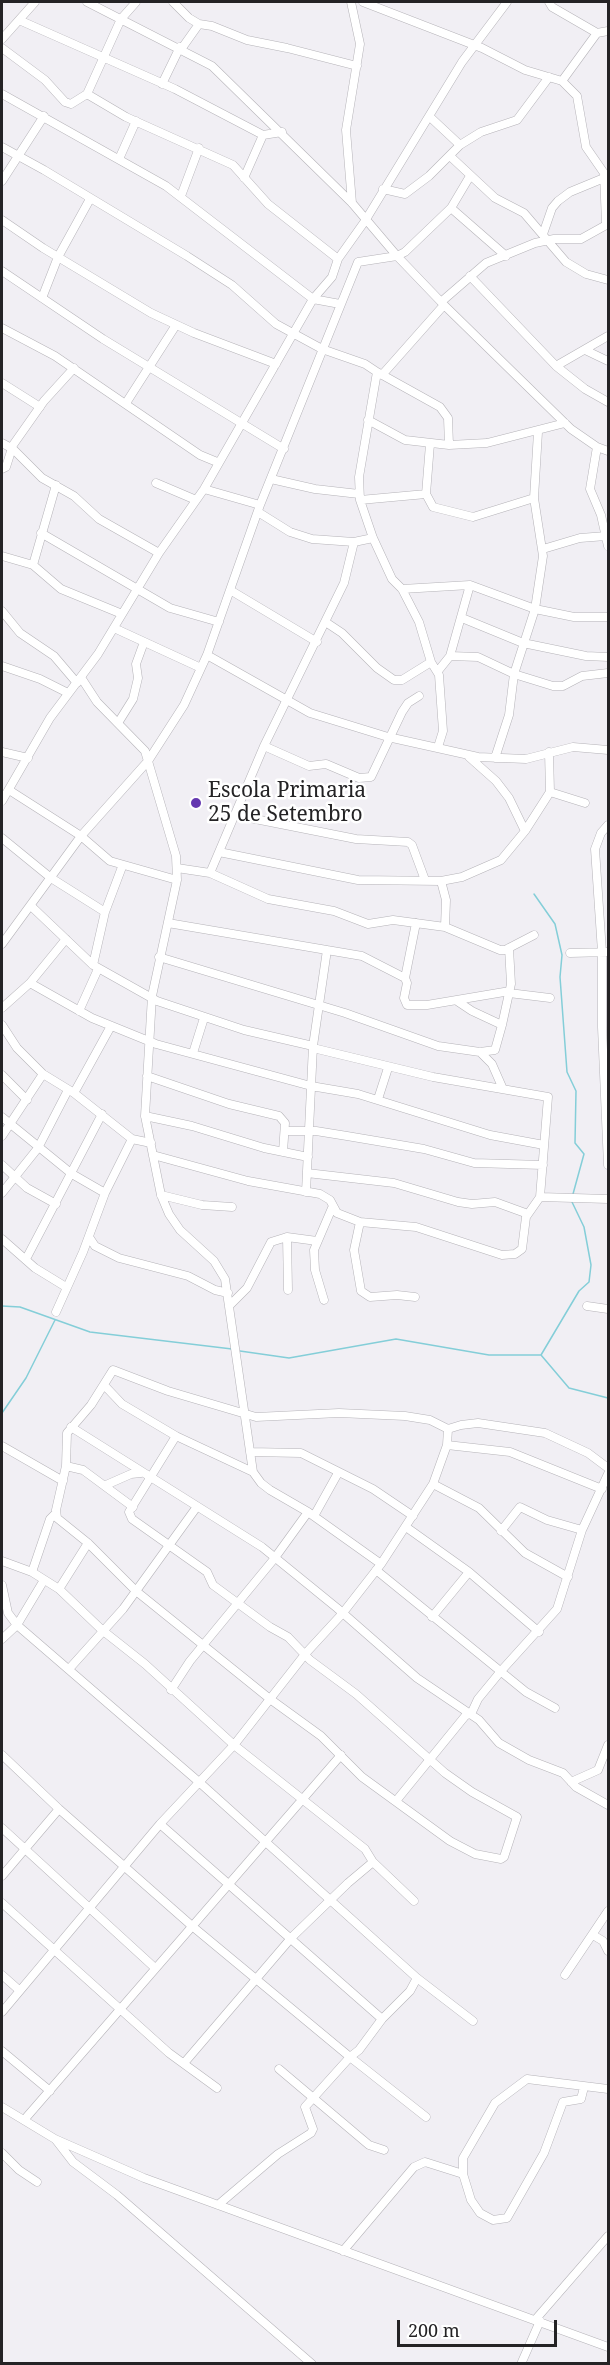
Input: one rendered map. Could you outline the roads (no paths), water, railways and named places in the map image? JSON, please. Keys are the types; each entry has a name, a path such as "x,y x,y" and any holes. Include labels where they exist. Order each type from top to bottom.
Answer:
{"street":[{"path":"2,39 35,2"},
{"path":"87,2 181,48 212,66 282,132 352,203 397,256 443,304 565,423 597,447 609,451"},
{"path":"2,48 45,80 65,102 71,104 87,94 121,19 136,2"},
{"path":"173,2 189,18 199,24 212,26 252,42 287,48 357,66"},
{"path":"351,2 360,36 345,130 352,203"},
{"path":"363,2 472,45 525,70 562,81 577,96 586,147 605,173 607,224 581,239 545,237 486,263 443,304 380,374 368,420 359,497 373,538 392,579 402,589 419,622 431,662 438,671 443,731 438,747"},
{"path":"2,801 50,718 80,681 159,553 204,489 217,462 313,299 332,277 338,259 366,221 383,189 430,117 472,45 507,2"},
{"path":"549,2 552,7 597,33 608,34"},
{"path":"20,20 162,84 263,135 282,132"},
{"path":"162,84 181,48 199,24"},
{"path":"562,81 597,33"},
{"path":"383,189 405,194 451,157 460,145 481,132 517,120 549,77"},
{"path":"2,93 181,196 313,299 340,304"},
{"path":"87,94 136,121 232,165 268,204 338,259"},
{"path":"2,181 44,116"},
{"path":"430,117 460,145"},
{"path":"119,159 136,121"},
{"path":"244,178 263,135"},
{"path":"2,147 232,285 270,319 322,349 365,364 440,407 448,418 449,445"},
{"path":"181,196 199,148"},
{"path":"451,157 495,198 524,213 566,262 586,274 609,280"},
{"path":"545,237 552,208 558,201 605,173"},
{"path":"2,944 81,836 148,761 184,705 207,655 259,508 358,262 397,256 451,208 470,176"},
{"path":"42,297 58,256 90,199"},
{"path":"451,208 506,256"},
{"path":"2,220 58,256 176,325 276,364"},
{"path":"2,271 103,339 152,366 284,449"},
{"path":"470,276 556,366 585,389 609,402"},
{"path":"126,403 152,366 176,325"},
{"path":"2,328 74,369 200,455 217,462"},
{"path":"556,366 609,336"},
{"path":"585,350 609,361"},
{"path":"2,469 6,467 12,449 40,407 74,369"},
{"path":"2,382 40,407"},
{"path":"368,420 405,440 449,445 487,444 565,423"},
{"path":"495,758 509,715 514,674 535,609 543,549 534,498 538,432"},
{"path":"2,443 12,449 36,473 74,496 109,526 159,553"},
{"path":"430,444 426,494 433,507 473,517 534,498"},
{"path":"597,447 590,489 609,546"},
{"path":"272,478 359,497 426,494"},
{"path":"156,483 196,500"},
{"path":"33,565 56,485"},
{"path":"204,489 259,508 299,536 327,542 354,542 373,538"},
{"path":"41,533 178,612 219,622"},
{"path":"543,549 580,538 606,536"},
{"path":"210,873 264,746 327,623 348,573 354,542"},
{"path":"2,556 33,565 61,588 122,614"},
{"path":"402,589 470,585 535,609 574,617 609,617"},
{"path":"438,671 450,656 470,585"},
{"path":"231,590 317,642"},
{"path":"2,611 20,633 54,656 80,681 97,702 141,745 173,844 177,880 152,996 146,1116 161,1195 174,1222 221,1270 228,1293 253,1472 270,1490 311,1514 379,1567 432,1617 473,1646 532,1697 555,1708"},
{"path":"462,618 523,643 580,655 609,657"},
{"path":"327,623 342,633 377,668 394,680 402,680 431,662"},
{"path":"114,628 201,668"},
{"path":"118,723 133,699 139,675 136,664 144,642"},
{"path":"207,655 246,674 286,701 328,721 388,737 466,755 495,758 526,759 573,747 609,750"},
{"path":"450,656 474,656 514,674 553,687 563,686 582,676 609,673"},
{"path":"2,666 40,679 68,693"},
{"path":"264,746 309,766 326,764 365,778 375,772 388,737 408,703 419,696"},
{"path":"2,752 28,758"},
{"path":"219,852 358,880 441,882 462,877 501,860 525,831 550,792 549,752"},
{"path":"466,755 496,781 509,798 525,831"},
{"path":"9,790 81,836 101,856 122,867 177,880"},
{"path":"550,792 585,803"},
{"path":"235,815 356,839 408,842 412,845 425,880"},
{"path":"609,825 601,833 595,849 605,952 609,1165"},
{"path":"2,838 51,878 105,912"},
{"path":"79,1011 95,967 105,912 122,867"},
{"path":"177,868 210,873 268,899 333,911 361,923 393,920 445,927 493,948 509,948 534,935"},
{"path":"441,882 446,900 445,927"},
{"path":"31,906 95,967 120,982 152,996 157,1001 204,1018 388,1068 548,1097 540,1197 528,1214 522,1249 508,1255 406,1225 360,1222 332,1208 326,1196 248,1181 153,1155"},
{"path":"168,922 369,959 405,978"},
{"path":"416,923 405,978 407,1005 457,1001 510,992 550,998"},
{"path":"2,1008 30,983 66,939"},
{"path":"159,957 345,1012 438,1046 480,1052 495,1050 502,1025 510,992 512,970 509,948"},
{"path":"306,1192 313,1047 327,950"},
{"path":"570,953 605,952"},
{"path":"30,983 79,1011 149,1041 310,1086 378,1099 490,1135 544,1145"},
{"path":"457,1001 467,1009 502,1025"},
{"path":"193,1053 204,1018"},
{"path":"2,1025 17,1048 44,1074 102,1114 132,1139 150,1143"},
{"path":"2,1193 38,1148 111,1026"},
{"path":"480,1052 492,1064 503,1089"},
{"path":"378,1099 388,1068"},
{"path":"2,1136 44,1074"},
{"path":"2,1075 27,1100"},
{"path":"147,1077 229,1104 279,1116 285,1123 283,1152"},
{"path":"26,1259 102,1114"},
{"path":"146,1116 192,1126 308,1158"},
{"path":"2,1117 72,1174 105,1193"},
{"path":"285,1131 309,1132 424,1149 474,1163 543,1165"},
{"path":"56,1312 89,1237 105,1193 132,1139"},
{"path":"2,1165 27,1188 56,1204"},
{"path":"307,1173 394,1183 472,1204 495,1202 528,1214"},
{"path":"161,1195 202,1204 232,1207"},
{"path":"540,1197 609,1199"},
{"path":"324,1299 313,1260 317,1241 332,1208"},
{"path":"360,1222 354,1250 361,1291 370,1297 397,1294 415,1297"},
{"path":"89,1237 95,1246 119,1258 188,1276 215,1290 228,1293"},
{"path":"230,1306 247,1288 271,1242 287,1237 317,1241"},
{"path":"287,1237 288,1290"},
{"path":"2,1239 66,1287"},
{"path":"586,1306 609,1309"},
{"path":"32,1572 50,1519 56,1514 66,1466 67,1433 91,1405 113,1370 168,1390 256,1417 339,1413 405,1416 430,1420 448,1429 478,1423 545,1433 588,1453 609,1468"},
{"path":"104,1385 122,1404 176,1436 253,1472"},
{"path":"71,1427 196,1508 262,1547 417,1678 471,1714 499,1743 529,1760 562,1773 592,1798 609,1805"},
{"path":"2,2012 160,1824 234,1746 306,1653 342,1614 379,1567 433,1484 447,1445 448,1429"},
{"path":"56,1514 136,1591 270,1699 321,1736 362,1777 450,1841 475,1854 504,1857 517,1816 465,1787 356,1694 310,1660 288,1636 270,1627 213,1585 207,1572 132,1519 129,1512 176,1436"},
{"path":"447,1445 510,1452 601,1492 609,1499"},
{"path":"2,1446 63,1481"},
{"path":"250,1452 301,1453 373,1489 413,1516"},
{"path":"66,1466 83,1470 133,1507"},
{"path":"106,1485 130,1473 141,1473"},
{"path":"171,1690 203,1645 311,1514 338,1473"},
{"path":"396,1801 466,1715 471,1714 478,1699 501,1671 539,1632 562,1600 582,1530 609,1474"},
{"path":"433,1484 479,1508 531,1557 568,1577"},
{"path":"501,1531 520,1507 547,1520 582,1530"},
{"path":"69,1669 102,1630 123,1610 196,1508"},
{"path":"406,1527 469,1572 539,1632"},
{"path":"59,1589 88,1543"},
{"path":"2,1561 32,1572 59,1589 102,1630 145,1664 234,1746 365,1849 373,1862 414,1901"},
{"path":"432,1617 469,1572"},
{"path":"2,1639 17,1625 44,1580"},
{"path":"2,1585 8,1613 17,1625 199,1782 417,1978 473,2021"},
{"path":"571,1782 598,1770 609,1745"},
{"path":"2,1755 59,1809 192,1926 350,2057 426,2116"},
{"path":"24,2120 301,1798 341,1755"},
{"path":"2,1876 59,1809"},
{"path":"160,1824 227,1885 292,1937 382,2019"},
{"path":"2,1828 155,1968"},
{"path":"185,2062 292,1937 373,1862"},
{"path":"2,1903 168,2053 185,2062 217,2088"},
{"path":"565,1975 609,1911"},
{"path":"593,1935 603,1941 609,1951"},
{"path":"2,1975 19,1990"},
{"path":"218,2205 278,2154 311,2133 313,2128 304,2109 350,2057 359,2050 382,2019 406,1996 417,1978"},
{"path":"2,2050 50,2091"},
{"path":"279,2069 369,2145 384,2150"},
{"path":"584,2087 580,2099 566,2099 563,2102 544,2153 507,2218 493,2220 480,2213 471,2200 463,2174 464,2158 490,2109 520,2082 532,2079 609,2089"},
{"path":"2,2107 55,2139 144,2178 609,2347"},
{"path":"55,2139 73,2162 117,2194 312,2364"},
{"path":"2,2153 19,2170 37,2182"},
{"path":"343,2251 414,2167 425,2162 463,2174"},
{"path":"521,2364 537,2320 609,2236"}],"waterway":[{"path":"534,894 555,924 562,955 560,977 567,1072 576,1091 575,1143 584,1154 573,1194"},
{"path":"541,1355 579,1291 589,1282 591,1265 584,1227 572,1202"},
{"path":"2,1306 20,1307 90,1332 232,1349"},
{"path":"2,1413 26,1378 55,1320"},
{"path":"240,1351 289,1358 396,1339 489,1355 541,1355 569,1388 608,1398"}],"place":[{"name":"Escola Primaria 25 de Setembro","path":"196,803"}]}
